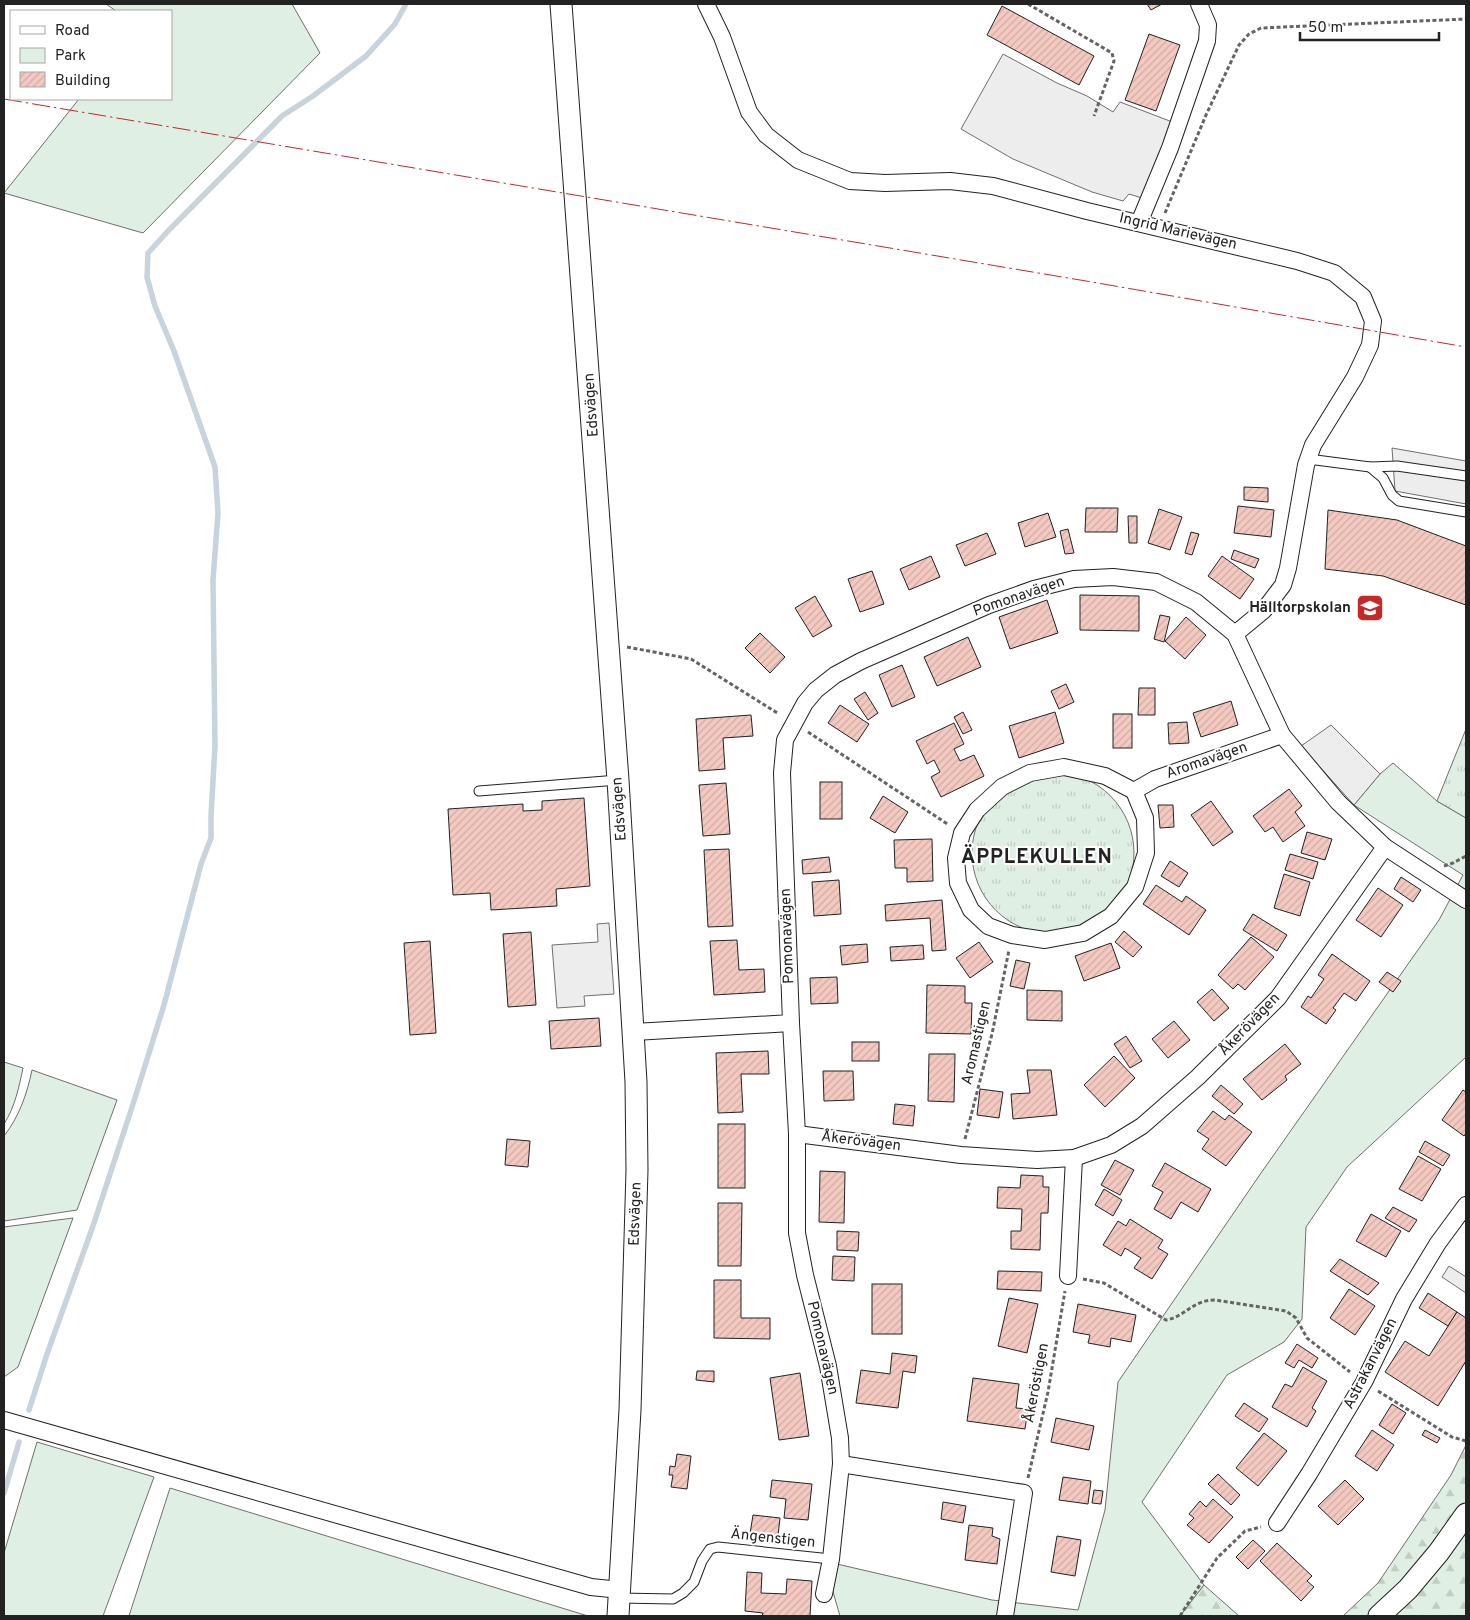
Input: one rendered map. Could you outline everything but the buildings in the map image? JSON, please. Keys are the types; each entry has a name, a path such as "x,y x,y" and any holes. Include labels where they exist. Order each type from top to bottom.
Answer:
{"street":[{"name":"Edsvägen","path":"562,4 618,780 634,1032 637,1170 630,1410 619,1602"},
{"name":"Ingrid Marievägen","path":"706,4 722,37 749,112 766,136 798,160 850,180 885,183 950,181 993,186 1159,228 1297,260 1334,273 1363,297 1372,321 1370,345 1355,377 1313,446 1308,459 1288,568 1283,585 1264,610 1236,634"},
{"path":"1139,223 1170,148 1207,41 1208,25 1199,4"},
{"name":"Pomonavägen","path":"824,1594 831,1559 841,1464 840,1438 828,1366 805,1275 797,1233 797,1134 782,773 785,740 793,722 816,690 835,675 861,661 989,605 1034,589 1074,578 1113,577 1156,582 1196,602 1236,634 1282,735 1338,802 1385,847 1466,900"},
{"name":"Aromavägen","path":"1134,791 1155,779 1282,735"},
{"path":"1064,767 1105,776 1134,791 1145,818 1146,853 1135,887 1111,916 1083,933 1045,940 1012,935 988,926 971,910 958,883 956,858 962,833 977,810 1002,787 1030,773 1064,767"},
{"name":"Åkerövägen","path":"797,1134 960,1155 1038,1160 1074,1158 1111,1144 1142,1126 1198,1077 1278,998 1385,847"},
{"path":"634,1032 791,1023"},
{"path":"1068,1276 1074,1158"},
{"name":"Astrakanvägen","path":"1277,1523 1309,1474 1364,1382 1404,1299 1438,1243 1466,1205"},
{"path":"4,1420 591,1587 619,1602"},
{"path":"841,1464 1024,1493 1005,1616"},
{"path":"1379,1616 1408,1589 1433,1560 1466,1514"}],"lane":[{"path":"1308,459 1370,467 1397,466 1466,476"},
{"path":"1370,467 1383,478 1392,495 1399,501 1466,512"},
{"path":"479,791 618,780"},
{"name":"Ängenstigen","path":"619,1602 673,1599 683,1593 694,1582 702,1561 710,1549 718,1548 831,1559"}],"path":[{"path":"1028,4 1112,53 1114,61 1094,116"},
{"path":"1159,228 1206,115 1239,45 1249,34 1262,28 1466,19"},
{"path":"608,643 691,660 793,722 962,833"},
{"name":"Aromastigen","path":"960,1155 992,1034 1012,935"},
{"path":"1068,1276 1104,1283 1166,1320 1172,1319 1197,1303 1206,1300 1286,1311 1296,1318 1306,1338 1345,1369 1452,1437 1466,1440"},
{"name":"Åkeröstigen","path":"1024,1493 1037,1445 1068,1276"},
{"path":"1180,1616 1217,1558 1245,1531 1277,1523"}],"green space":[{"path":"106,4 292,4 320,53 143,233 4,193 78,100 172,100 172,10 115,10"},
{"path":"1466,729 1466,818 1437,801"},
{"path":"1393,763 1437,801 1466,818 1466,1057 1347,1167 1306,1227 1302,1319 1284,1342 1227,1375 1142,1502 1204,1585 1180,1616 840,1616 831,1585 837,1564 992,1600 1078,1610 1105,1510 1118,1382 1261,1173 1439,920 1463,875 1354,805 1380,774"},
{"path":"1053,772 1069,774 1084,779 1098,786 1110,796 1120,808 1127,822 1132,837 1134,853 1132,869 1127,884 1120,898 1110,910 1098,920 1084,927 1069,932 1053,934 1037,932 1022,927 1008,920 996,910 986,898 979,884 974,869 972,853 974,837 979,822 986,808 996,796 1008,786 1022,779 1037,774"},
{"path":"4,1062 23,1068 14,1104 4,1124"},
{"path":"32,1070 117,1100 77,1210 4,1221 4,1136 22,1105"},
{"path":"73,1218 18,1367 4,1377 4,1227"},
{"path":"37,1442 154,1477 103,1616 4,1616 4,1553"},
{"path":"1466,1445 1466,1616 1343,1616 1378,1583 1451,1475"},
{"path":"170,1488 588,1616 129,1616"},
{"path":"1204,1585 1239,1616 1180,1616"}],"shaded area":[{"path":"1003,54 1057,83 1087,96 1113,112 1120,102 1175,123 1142,198 1129,194 1123,201 1092,192 1013,159 961,129"},
{"path":"1392,448 1466,461 1466,504 1395,491"},
{"path":"1331,725 1380,774 1354,805 1301,746"},
{"path":"609,923 614,994 584,996 585,1006 557,1008 552,945 598,942 597,924"},
{"path":"1449,1266 1466,1277 1466,1293 1442,1277"}],"waterway":[{"path":"29,1410 134,1101 164,1005 201,864 211,838 215,746 213,580 218,513 215,467 174,351 155,306 147,277 148,253 282,116 313,96 366,56 395,24 406,4"},
{"path":"4,1493 19,1442"}],"power":[{"path":"4,99 1086,281 1466,347"}],"place":[{"name":"Hälltorpskolan","path":"1370,608"}],"district":[{"name":"ÄPPLEKULLEN","path":"1037,858"}]}
